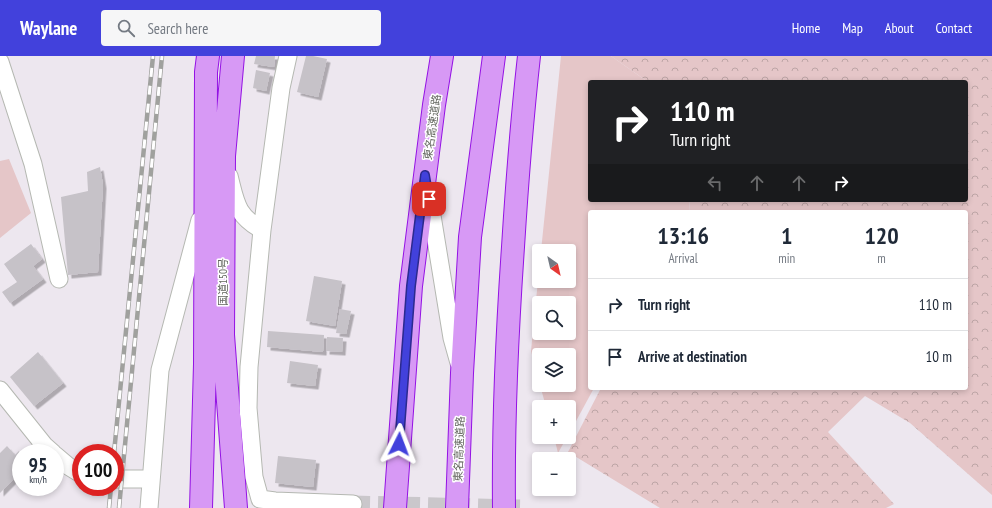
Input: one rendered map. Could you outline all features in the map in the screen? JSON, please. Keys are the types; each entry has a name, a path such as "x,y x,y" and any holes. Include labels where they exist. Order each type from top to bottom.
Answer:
{"highway":[{"name":"国道150号","path":"201,508 205,364 206,72 208,56"},
{"name":"国道150号","path":"233,56 224,156 223,335 236,508"},
{"name":"東名高速道路","path":"395,508 411,286 442,56"},
{"name":"東名高速道路","path":"457,508 462,373 470,237 494,56"},
{"path":"504,508 503,451 508,311 516,195 529,56"}],"street":[{"path":"288,56 280,88 262,230 249,367 248,408 254,477 262,504 275,501 354,504"},
{"path":"0,62 33,164 59,279"},
{"path":"224,156 238,209 249,223 262,230"},
{"path":"425,175 452,338 462,373"},
{"path":"149,508 160,370 205,201"},
{"path":"0,390 43,444"},
{"path":"124,479 151,479"}],"green space":[{"path":"561,56 611,56 645,80 588,80 588,202 689,202 690,210 588,210 588,390 593,390 576,421 576,400 544,400 542,392 576,392 576,348 532,348 532,355 531,351 532,340 576,340 576,296 536,296 537,288 576,288 576,244 542,244"},
{"path":"611,56 992,56 992,495 910,423 865,396 828,432 894,504 886,508 660,508 576,457 576,452 568,452 572,444 576,444 576,436 600,390 968,390 968,210 690,210 689,202 968,202 968,80 645,80"},
{"path":"9,159 31,213 0,238 0,161"},
{"path":"556,444 563,444 559,452"}],"building":[{"path":"256,56 275,56 274,67 254,64"},
{"path":"306,56 327,59 318,97 297,92"},
{"path":"256,70 270,73 266,91 253,88"},
{"path":"100,167 103,185 98,272 68,275 61,197 88,191 87,172"},
{"path":"31,244 42,259 33,266 43,279 10,303 2,292 17,282 4,264"},
{"path":"314,276 342,281 335,326 306,321"},
{"path":"340,309 351,311 346,334 336,333"},
{"path":"268,331 324,335 323,352 267,347"},
{"path":"327,337 343,338 342,352 326,351"},
{"path":"38,352 63,383 34,406 10,377"},
{"path":"290,361 318,365 315,386 287,383"},
{"path":"7,446 12,452 12,481 0,493 0,453"},
{"path":"278,456 316,460 313,487 275,483"}],"tunnel":[{"path":"353,504 521,508"}],"railway":[{"path":"115,444 153,56"},
{"path":"119,508 162,56"},
{"path":"109,508 110,496"}],"route":[{"path":"399,444 411,286 425,175 429,199"}]}
